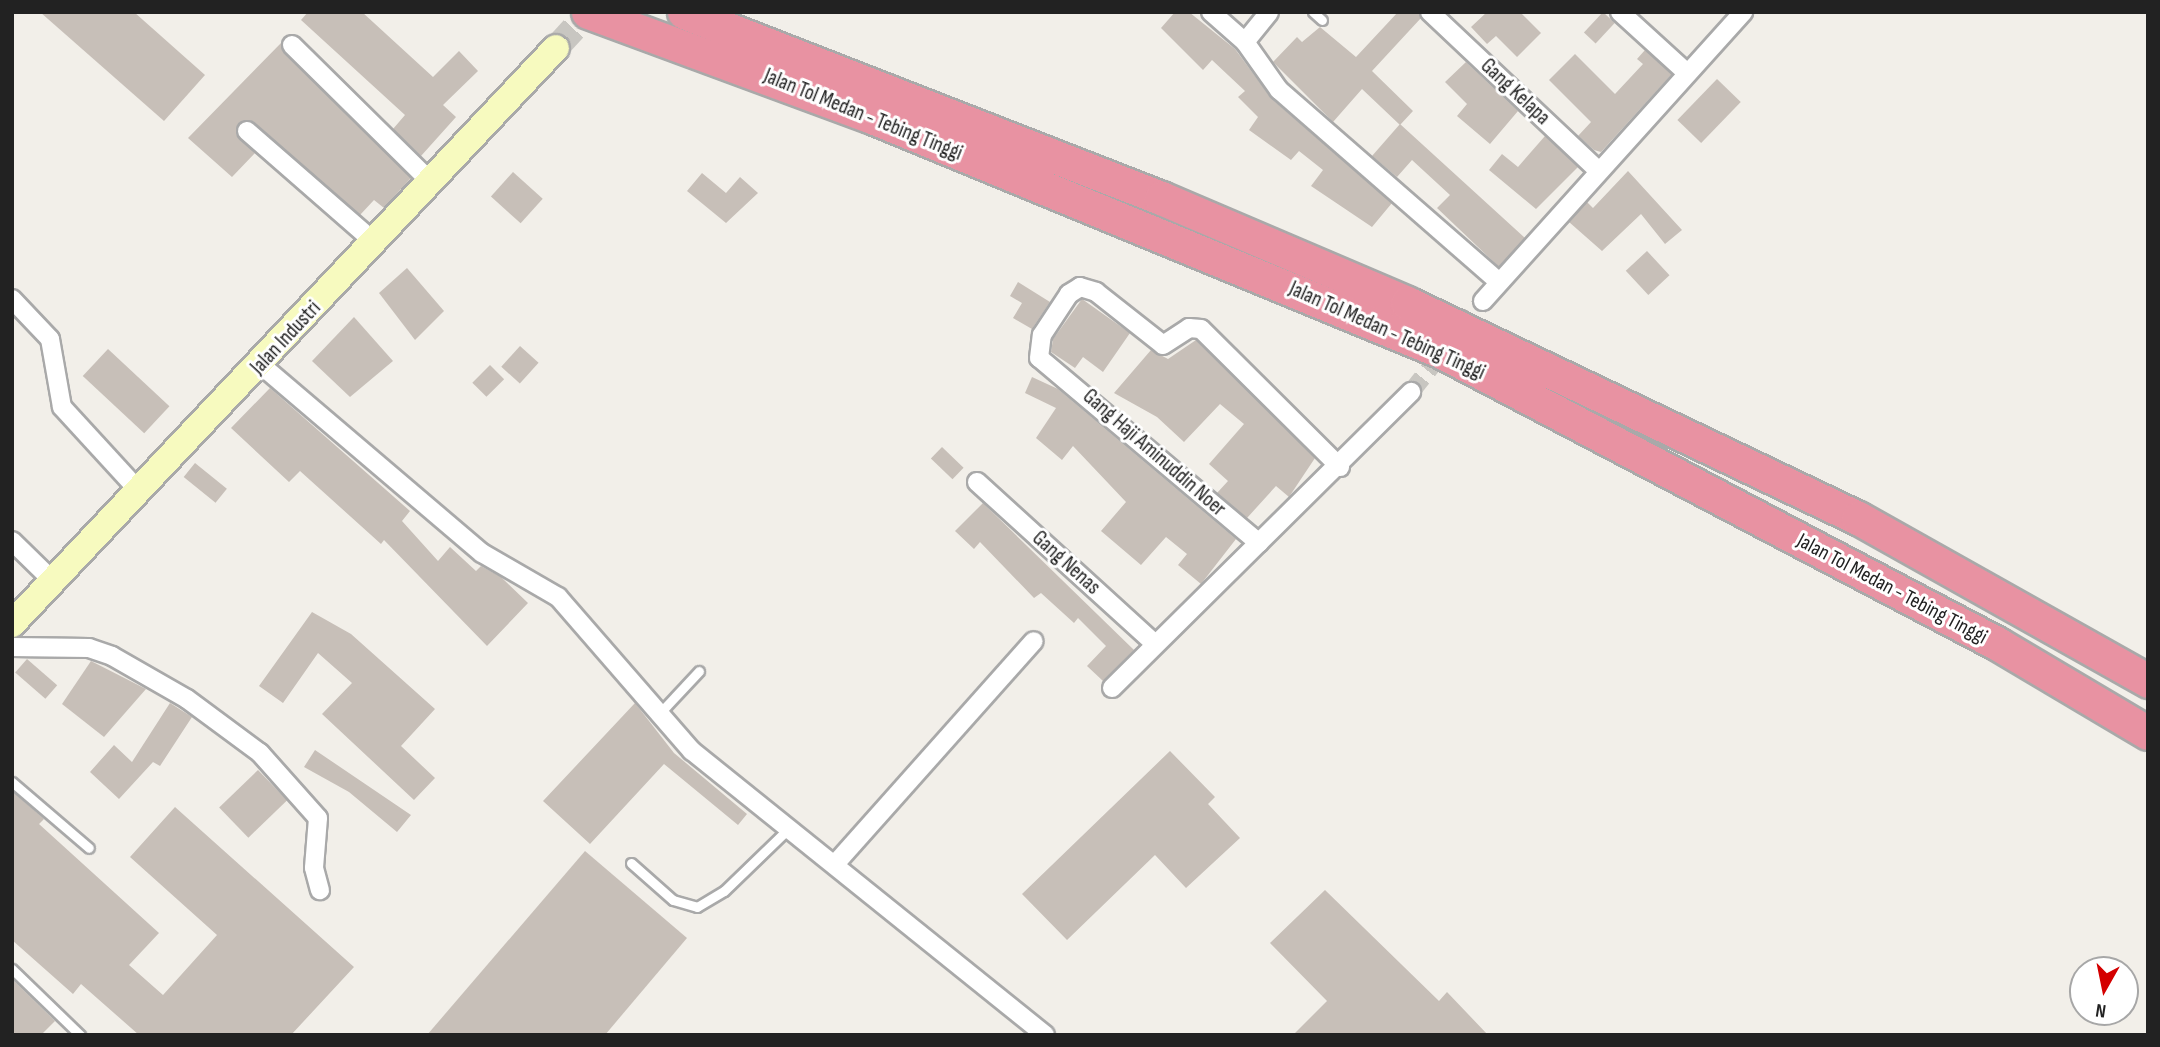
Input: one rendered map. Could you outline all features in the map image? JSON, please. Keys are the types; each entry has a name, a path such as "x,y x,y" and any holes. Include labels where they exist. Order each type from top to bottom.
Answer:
{"highway":[{"name":"Jalan Tol Medan - Tebing Tinggi","path":"587,12 872,117 1440,351 1998,644 2148,733"},
{"path":"684,12 1161,198 1407,303 1858,518 2148,681"}],"street":[{"path":"1211,12 1245,42 1279,90 1499,282"},
{"path":"1245,42 1269,12"},
{"name":"Gang Kelapa","path":"1430,12 1599,171"},
{"path":"1620,12 1687,74"},
{"path":"1483,301 1743,12"},
{"path":"292,45 430,181"},
{"name":"Jalan Industri","path":"12,624 261,365 372,240 556,48"},
{"path":"247,131 372,240"},
{"name":"Gang Haji Aminuddin Noer","path":"1259,543 1038,355 1042,335 1069,293 1089,288 1163,345 1189,328 1201,330 1340,467"},
{"path":"12,299 50,338 62,407 138,490"},
{"path":"261,365 425,508 482,553 558,597 657,716 786,831 836,863 1045,1035"},
{"path":"1112,688 1155,643 1340,467 1411,392"},
{"name":"Gang Nenas","path":"977,482 1155,643"},
{"path":"12,541 54,582"},
{"path":"836,863 1034,641"},
{"path":"12,647 89,648 112,656 187,699 260,753 318,818 314,868 320,890"}],"lane":[{"path":"1313,12 1322,20"},
{"path":"657,716 699,671"},
{"path":"12,782 89,848"},
{"path":"631,863 673,900 697,907 724,891 786,831"},
{"path":"12,969 80,1035"}],"building":[{"path":"40,12 134,12 205,75 164,121"},
{"path":"308,12 362,12 433,77 459,51 478,71 443,105 456,117 421,156 393,129 405,115 301,20"},
{"path":"1175,12 1189,12 1235,49 1272,99 1392,203 1372,227 1311,186 1323,170 1299,151 1291,160 1249,130 1258,117 1238,97 1245,91 1212,60 1203,70 1161,28"},
{"path":"1398,12 1419,12 1421,18 1372,71 1413,111 1400,125 1362,89 1333,122 1273,62 1297,37 1302,42 1320,27 1356,57"},
{"path":"1487,12 1520,12 1541,33 1517,57 1496,36 1487,44 1471,27"},
{"path":"1603,12 1615,23 1596,43 1584,32"},
{"path":"281,43 411,178 384,208 374,200 360,215 250,120 239,123 236,134 255,153 232,177 188,138"},
{"path":"1645,50 1672,74 1601,152 1594,150 1578,136 1591,122 1549,80 1575,54 1615,94 1643,64 1637,59"},
{"path":"1466,62 1518,111 1490,144 1457,116 1467,104 1445,82"},
{"path":"1717,79 1741,102 1701,143 1677,120"},
{"path":"1400,124 1525,238 1499,267 1437,208 1450,195 1412,160 1397,177 1372,156"},
{"path":"1545,136 1578,167 1536,209 1489,170 1502,154 1518,167"},
{"path":"1628,171 1682,230 1665,244 1641,214 1602,251 1569,222 1587,202 1593,208"},
{"path":"513,172 543,199 521,223 491,197"},
{"path":"702,173 726,193 740,177 758,193 726,223 687,191"},
{"path":"1647,251 1670,275 1648,295 1626,271"},
{"path":"407,268 444,311 415,340 379,293"},
{"path":"1018,282 1050,302 1032,329 1013,318 1022,303 1010,296"},
{"path":"1082,299 1130,333 1103,372 1083,357 1075,368 1051,352 1053,339"},
{"path":"354,317 393,361 350,397 312,361"},
{"path":"1196,340 1315,458 1289,497 1276,486 1247,518 1217,493 1228,481 1209,464 1244,424 1220,404 1184,442 1157,417 1114,393 1151,350 1168,359"},
{"path":"520,346 539,363 520,384 501,367"},
{"path":"108,349 169,406 144,433 83,376"},
{"path":"490,365 504,379 486,397 472,383"},
{"path":"1032,377 1058,389 1236,539 1201,584 1178,565 1187,554 1166,537 1141,565 1101,531 1126,502 1073,446 1062,460 1036,438 1056,408 1025,393"},
{"path":"270,388 410,511 402,521 438,561 450,547 476,571 481,566 501,577 528,603 487,646 384,540 381,544 300,471 289,482 231,428"},
{"path":"942,447 964,468 952,479 931,459"},
{"path":"195,463 227,489 216,503 184,477"},
{"path":"983,503 1134,650 1103,681 1087,666 1106,646 1078,618 1074,623 1041,593 1034,598 980,542 974,549 955,531"},
{"path":"312,612 351,634 435,709 401,746 435,778 414,800 322,714 352,683 318,653 283,703 259,686"},
{"path":"27,659 57,685 45,699 15,673"},
{"path":"91,661 146,689 104,737 62,704"},
{"path":"170,703 192,717 160,766 153,762 119,799 90,772 114,745 132,762"},
{"path":"635,703 674,753 747,814 738,825 664,764 590,844 543,801"},
{"path":"315,750 411,815 397,832 349,792 304,767"},
{"path":"1170,751 1215,797 1208,804 1240,838 1186,888 1155,855 1067,940 1022,894"},
{"path":"258,770 287,800 248,838 219,808"},
{"path":"12,791 44,819 39,824 159,933 129,965 163,995 217,935 130,857 175,807 354,967 291,1035 139,1035 81,984 73,994 12,940"},
{"path":"585,851 687,938 605,1035 427,1035"},
{"path":"1325,890 1439,1001 1447,992 1488,1035 1293,1035 1327,1001 1270,943"},
{"path":"12,979 55,1021 41,1035 12,1035"}],"tunnel":[{"path":"556,48 589,12"},
{"path":"1411,392 1483,301"}]}
